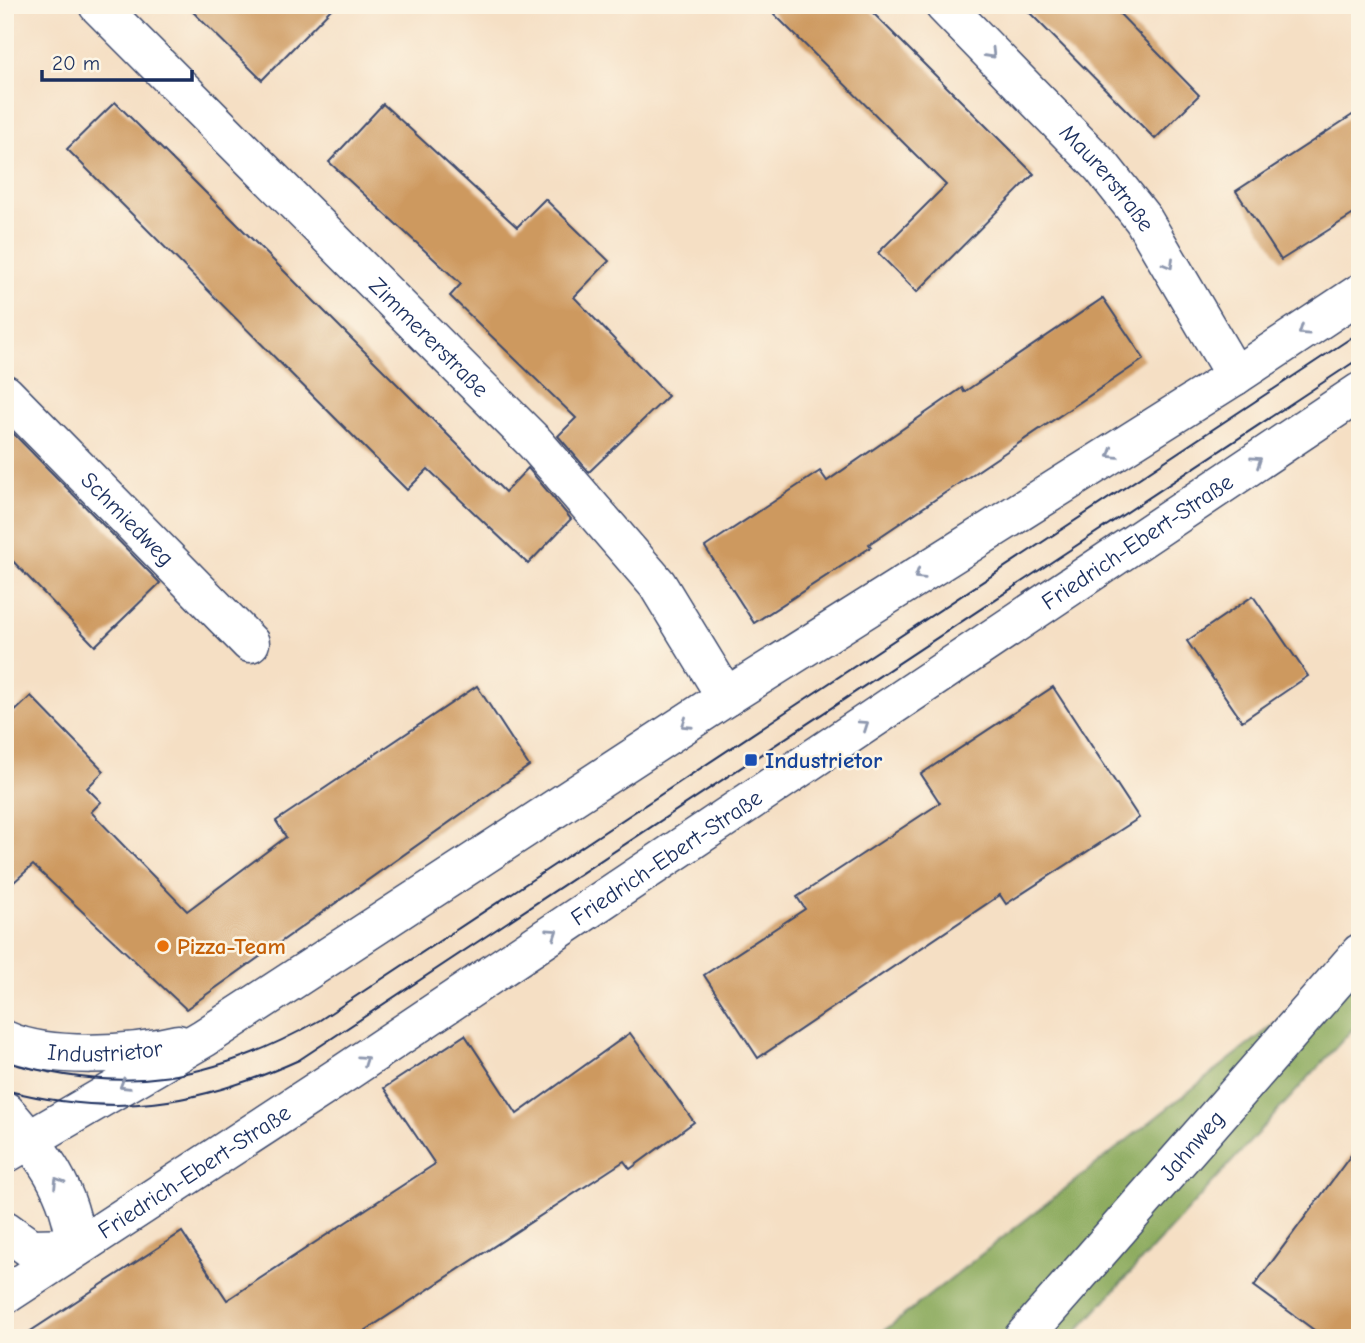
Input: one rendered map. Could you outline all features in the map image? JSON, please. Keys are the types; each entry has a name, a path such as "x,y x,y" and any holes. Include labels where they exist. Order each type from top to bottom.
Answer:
{"main road":[{"name":"Zimmererstraße","path":"98,5 535,443 657,584 726,697"},
{"name":"Maurerstraße","path":"944,5 1102,167 1143,219 1235,376"},
{"path":"5,1230 30,1248 76,1247 74,1218 63,1189 13,1134 204,1038 726,697 1235,376 1360,293"},
{"name":"Friedrich-Ebert-Straße","path":"5,1295 76,1247 139,1210 1360,393"},
{"name":"Schmiedweg","path":"5,394 250,643"},
{"name":"Jahnweg","path":"1023,1338 1360,953"},
{"name":"Industrietor","path":"5,1040 71,1053 146,1051 204,1038"}],"green space":[{"path":"1360,957 1360,1021 1071,1338 875,1338"}],"building":[{"path":"186,5 335,5 262,80"},
{"path":"765,5 865,5 1034,174 917,292 878,253 946,185"},
{"path":"1022,5 1111,5 1199,95 1155,139"},
{"path":"115,102 505,492 528,468 571,519 528,564 428,469 407,490 67,149"},
{"path":"383,104 517,227 545,199 609,261 574,297 668,396 589,472 558,436 576,418 450,296 461,284 329,162"},
{"path":"1360,110 1360,210 1281,260 1236,191"},
{"path":"1103,298 1144,359 869,544 871,547 754,623 705,547 820,471 827,481 962,388 964,392"},
{"path":"5,425 160,583 95,646 5,553"},
{"path":"1253,596 1308,676 1242,721 1187,641"},
{"path":"477,686 529,766 186,1009 33,865 5,890 5,721 31,696 104,771 87,788 101,802 91,812 187,911 286,837 276,821"},
{"path":"1053,687 1139,818 1006,904 1000,895 758,1058 704,975 805,909 797,897 940,803 921,774"},
{"path":"630,1033 694,1122 630,1169 624,1161 354,1338 20,1338 182,1232 227,1300 435,1164 384,1088 465,1035 517,1114"},
{"path":"1360,1143 1360,1338 1325,1338 1254,1286"}],"tram line":[{"path":"5,1061 48,1072 89,1078 129,1080 167,1077 243,1057 320,1020 1360,332"},
{"path":"5,1090 83,1104 155,1103 226,1088 299,1060 1360,358"}],"place":[{"name":"Industrietor","path":"751,760"},
{"name":"Pizza-Team","path":"163,946"}]}
